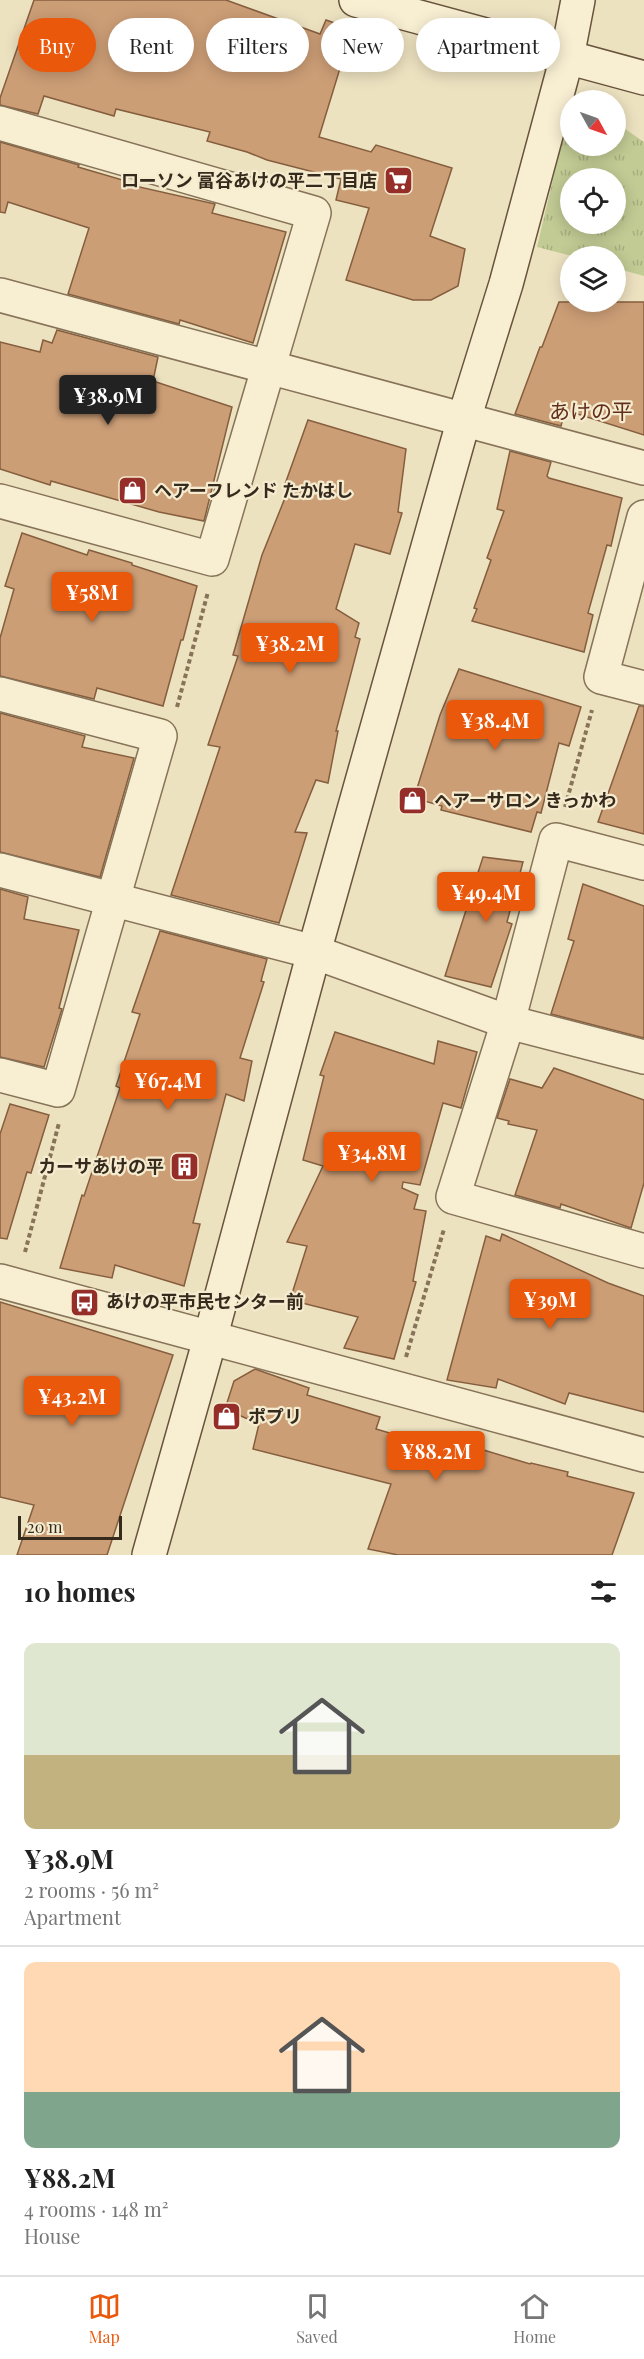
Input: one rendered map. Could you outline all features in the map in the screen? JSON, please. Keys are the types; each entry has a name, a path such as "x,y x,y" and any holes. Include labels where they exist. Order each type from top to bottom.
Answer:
{"street":[{"path":"357,0 644,78"},
{"path":"149,1555 210,1339 314,952 465,419 506,284 567,57 578,0"},
{"path":"0,123 314,213 212,559 0,501"},
{"path":"0,296 644,468"},
{"path":"644,517 601,677 644,688"},
{"path":"0,694 160,736 58,1090 0,1075"},
{"path":"644,863 556,840 508,1022 453,1197 644,1251"},
{"path":"0,870 314,952 508,1022 644,1057"},
{"path":"8,1283 644,1455"}],"path":[{"path":"160,736 175,715 210,583 212,559"},
{"path":"556,840 601,677"},
{"path":"8,1283 62,1115 58,1090"},
{"path":"396,1389 453,1197"}],"green space":[{"path":"626,130 644,142 644,276 626,271 626,246 560,246 560,253 537,247 560,150 560,156 626,156"}],"building":[{"path":"34,0 226,0 276,18 206,18 206,72 309,72 309,30 320,34 321,32 321,72 339,72 319,137 371,152 376,145 452,168 430,236 465,249 458,286 431,300 413,300 346,280 369,208 336,200 341,179 267,160 207,141 210,132 116,109 114,116 44,96 38,114 0,105 0,98 18,46 18,72 96,72 96,18 28,18"},
{"path":"0,142 79,165 78,167 126,181 126,184 215,204 212,213 286,232 253,343 180,320 179,324 68,294 89,228 8,202 5,213 0,212"},
{"path":"559,302 560,312 626,312 626,302 644,302 644,435 565,410 561,426 515,414 540,347 542,347"},
{"path":"57,330 158,357 153,381 232,407 204,521 159,512 51,481 50,485 0,469 0,342 40,352 43,340 52,343"},
{"path":"308,420 406,449 398,512 402,513 390,554 355,544 336,609 359,623 355,637 360,639 336,731 338,731 328,783 316,780 295,832 307,833 279,923 171,895 220,747 208,745 238,656 233,655 262,555 289,488 284,487"},
{"path":"510,451 551,462 547,476 549,478 622,498 611,546 607,545 588,613 593,615 584,652 472,621 477,609 474,608 491,560 487,558 504,511 497,509"},
{"path":"22,533 87,555 89,550 132,563 132,565 197,586 163,706 97,688 94,699 0,676 0,638 14,589 5,586"},
{"path":"459,669 581,707 569,746 559,743 541,813 537,812 531,832 441,810 442,806 414,798 440,715"},
{"path":"639,706 644,706 644,834 598,822"},
{"path":"0,713 85,736 82,747 134,758 100,877 0,852"},
{"path":"483,857 523,862 507,922 512,924 491,987 445,976"},
{"path":"583,884 644,906 644,1038 551,1014 574,941 568,939"},
{"path":"0,889 28,897 24,919 79,930 59,1008 62,1009 44,1067 0,1057"},
{"path":"160,931 267,959 261,981 264,982 240,1058 252,1061 244,1101 226,1094 193,1223 200,1224 184,1286 115,1265 112,1278 60,1268 82,1195 84,1196 120,1088 116,1086 140,1014 132,1012"},
{"path":"335,1032 434,1064 438,1041 477,1052 461,1108 443,1103 420,1185 403,1182 402,1188 418,1195 414,1209 426,1211 413,1281 416,1282 394,1359 344,1348 358,1317 290,1300 307,1246 287,1242 323,1166 303,1160 324,1076 320,1075"},
{"path":"554,1068 644,1100 644,1183 631,1228 561,1204 560,1208 515,1195 537,1130 508,1124 509,1121 497,1118 510,1079 542,1088"},
{"path":"10,1104 49,1115 31,1173 27,1172 7,1239 0,1238 0,1134"},
{"path":"502,1234 608,1283 644,1296 644,1412 569,1393 565,1404 498,1379 496,1388 447,1380 486,1236 500,1241"},
{"path":"0,1302 173,1355 107,1555 17,1555 34,1505 0,1497"},
{"path":"255,1369 309,1388 307,1395 380,1417 376,1429 464,1455 467,1445 530,1464 568,1472 567,1476 634,1493 612,1555 398,1555 368,1549 391,1484 253,1449 259,1424 225,1409 234,1381"}],"place":[{"name":"ローソン 富谷あけの平二丁目店","path":"398,181"},
{"name":"ヘアーフレンド たかはし","path":"133,491"},
{"name":"ヘアーサロン きっかわ","path":"413,801"},
{"name":"カーサあけの平","path":"185,1167"},
{"name":"あけの平市民センター前","path":"85,1302"},
{"name":"ポプリ","path":"227,1417"}],"district":[{"name":"あけの平","path":"591,412"}]}
